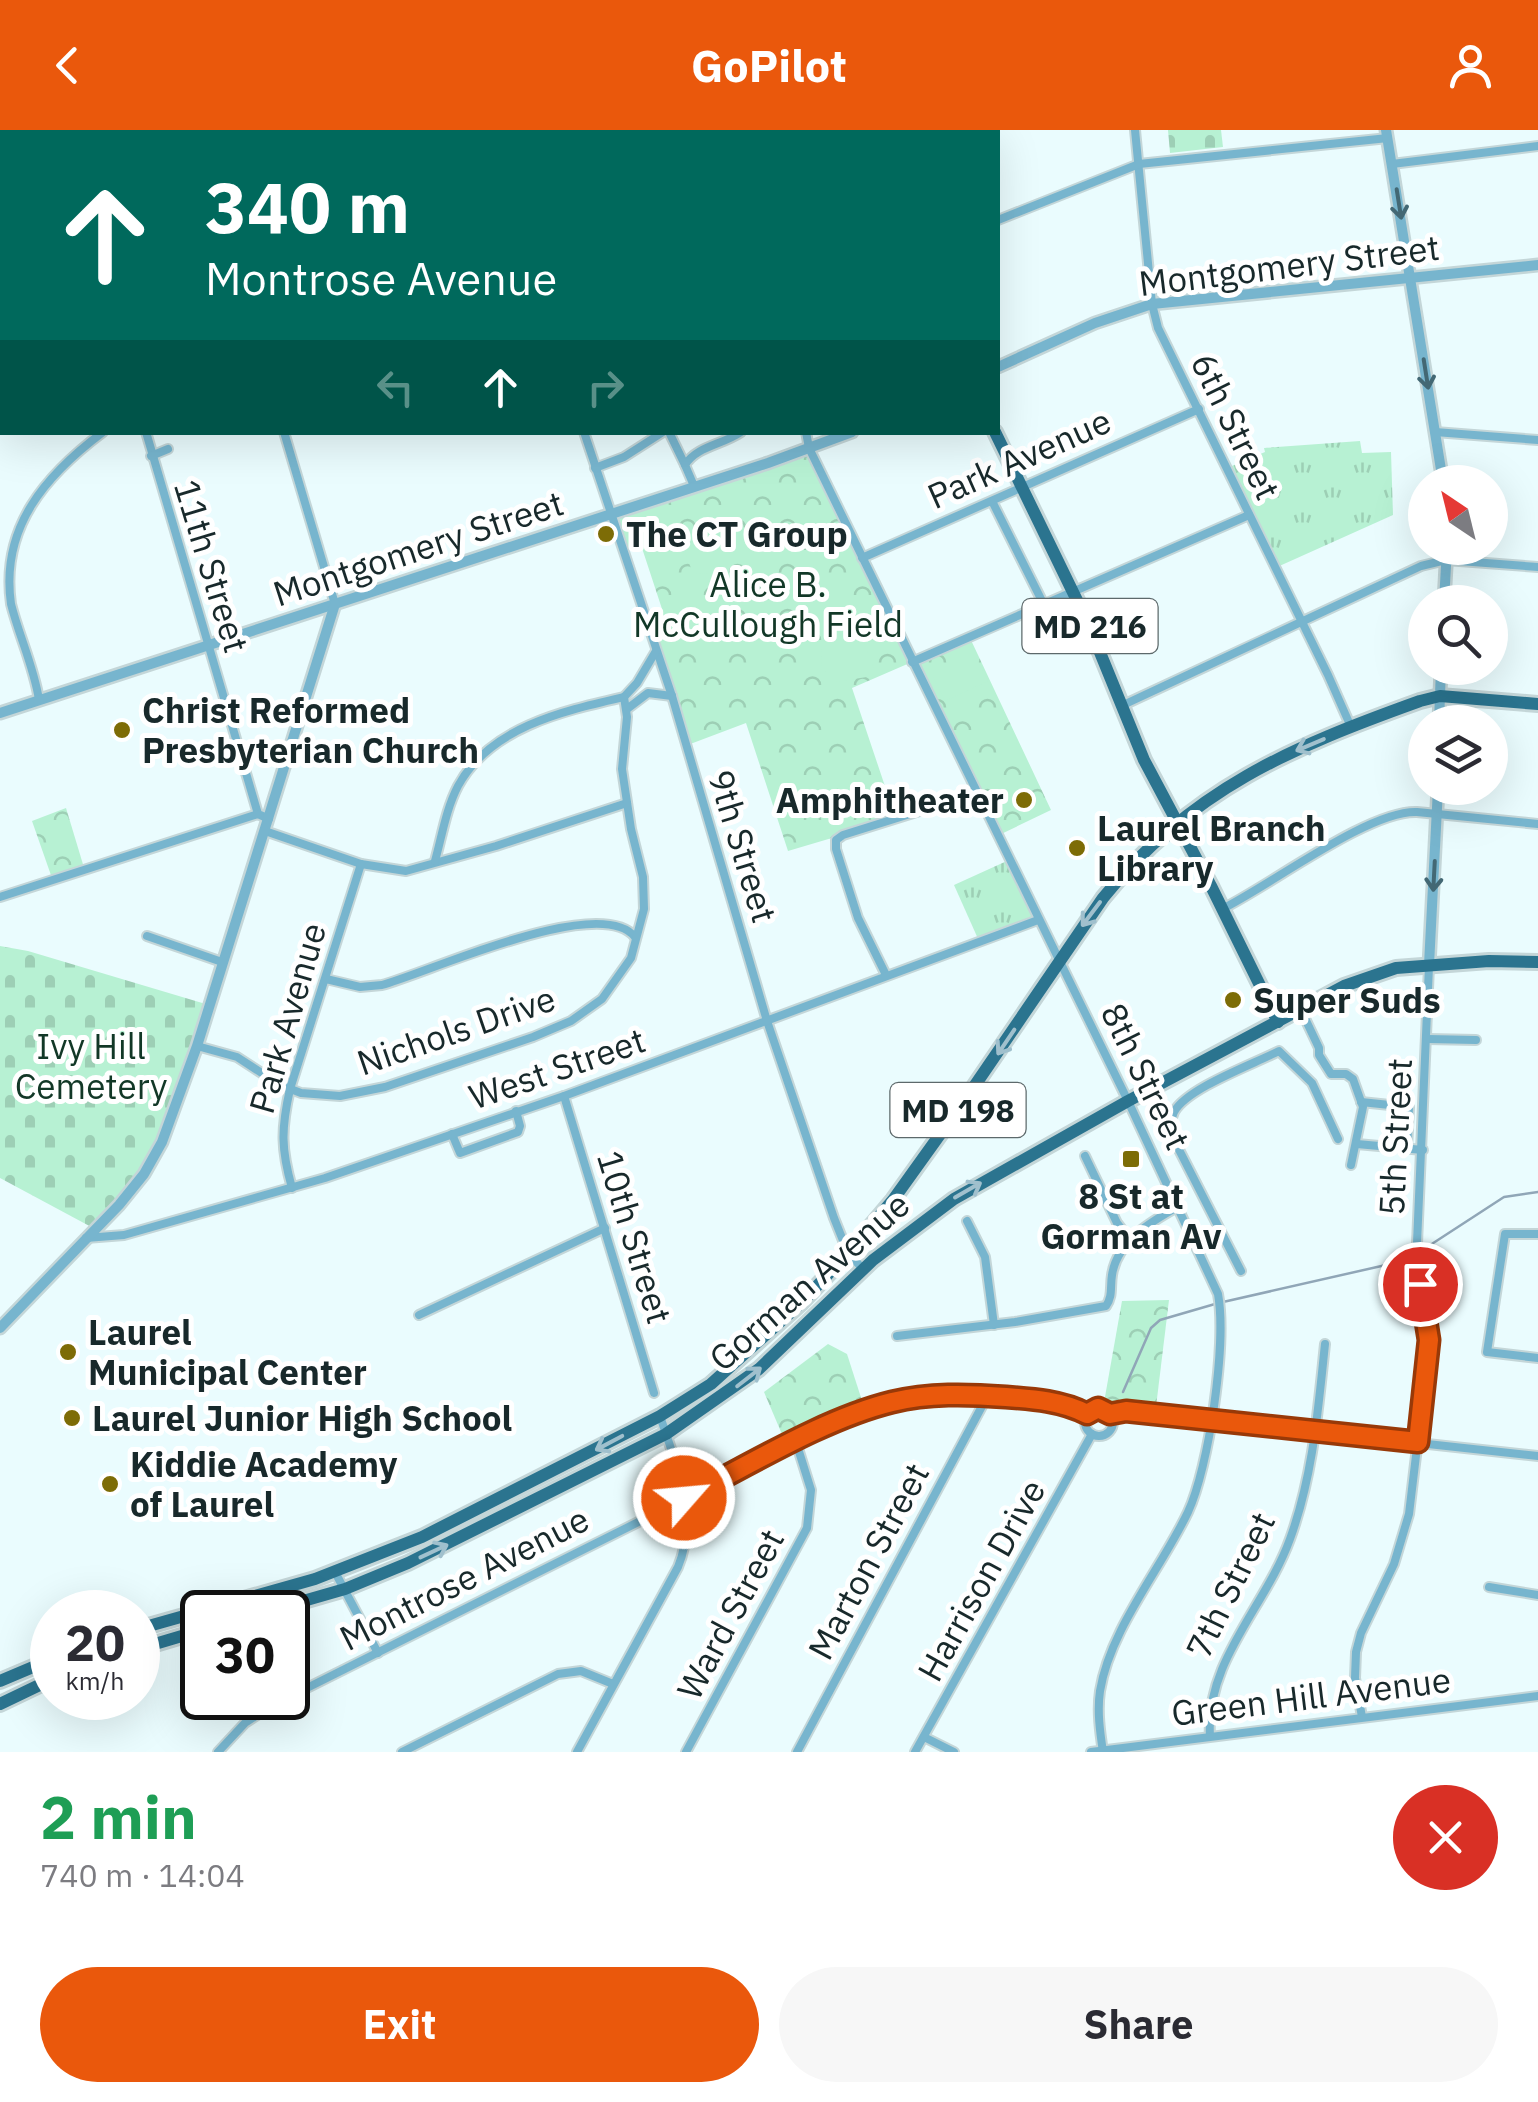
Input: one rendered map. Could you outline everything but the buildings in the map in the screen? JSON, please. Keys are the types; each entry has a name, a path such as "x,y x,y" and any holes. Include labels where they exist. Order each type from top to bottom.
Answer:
{"main road":[{"name":"MD 216","path":"996,435 1073,591 1176,822 1278,1022"},
{"name":"MD 198","path":"848,1253 931,1149 1059,960 1130,865 1176,822 1242,776 1351,728 1440,696 1538,704"},
{"name":"Gorman Avenue","path":"344,1589 441,1548 666,1434 759,1370 862,1270 954,1198 1212,1056 1372,974 1429,965 1538,962"},
{"name":"Gorman Avenue","path":"335,1572 422,1537 660,1416 711,1384 746,1355 848,1253"},
{"name":"MD 198","path":"160,1622 335,1572"},
{"name":"MD 198","path":"310,1599 344,1589"},
{"path":"0,1681 30,1668"},
{"path":"0,1704 30,1690"}],"street":[{"name":"6th Street","path":"1135,130 1152,304 1163,340 1351,728"},
{"path":"1000,219 1139,164 1387,134 1440,465"},
{"path":"1392,164 1538,146"},
{"name":"Montgomery Street","path":"1000,366 1108,318 1152,304 1538,264"},
{"name":"Park Avenue","path":"862,558 1199,409"},
{"path":"1435,432 1538,440"},
{"path":"39,700 8,593 4,545 35,495 69,459 99,435"},
{"name":"11th Street","path":"143,435 264,821"},
{"path":"0,1328 120,1205 154,1157 197,1046 264,821 335,604 285,435"},
{"name":"9th Street","path":"585,435 672,696 766,1019 828,1202 848,1253 862,1270"},
{"path":"594,468 624,457 661,435"},
{"path":"668,435 694,486"},
{"path":"685,465 694,453 734,435"},
{"name":"8th Street","path":"807,435 809,448 1179,1206 1218,1294 1211,1420 1200,1478 1188,1510 1107,1665 1098,1708 1103,1751"},
{"name":"Montgomery Street","path":"0,713 844,435"},
{"path":"151,456 168,449"},
{"path":"992,500 1044,605"},
{"path":"912,662 1249,515"},
{"path":"1508,563 1538,567"},
{"path":"1121,706 1421,565"},
{"path":"435,861 457,788 486,748 512,732 624,697 637,684 656,650"},
{"path":"1440,685 1440,705"},
{"path":"627,709 648,693 672,696"},
{"name":"Nichols Drive","path":"197,1046 237,1057 290,1089 314,1096 364,1092 553,1030 587,1011 613,988 632,958 642,920 645,894 622,768 627,709 624,697"},
{"path":"886,975 854,906 836,840 977,793"},
{"path":"0,897 264,821 360,864 406,871 627,803"},
{"name":"5th Street","path":"1362,1717 1355,1678 1357,1643 1394,1564 1403,1535 1429,1340 1416,1243 1437,805"},
{"path":"1222,909 1383,818 1407,812 1538,824"},
{"name":"Park Avenue","path":"292,1188 282,1141 290,1089 360,864"},
{"name":"West Street","path":"86,1238 124,1236 292,1188 564,1096 1038,920"},
{"path":"326,979 360,987 382,985 542,931 577,924 624,926 635,936"},
{"path":"146,936 222,962"},
{"path":"1300,1010 1324,1064 1332,1074 1346,1074 1353,1079 1363,1117 1351,1165"},
{"path":"1428,1040 1476,1040"},
{"path":"1241,1271 1178,1152 1171,1125 1176,1108 1280,1051 1312,1084 1338,1139"},
{"path":"1212,1056 1225,1078"},
{"name":"10th Street","path":"564,1096 654,1392"},
{"path":"1360,1102 1409,1106 1407,1149"},
{"path":"452,1134 458,1152 466,1154 518,1132 516,1111"},
{"path":"1357,1144 1422,1150"},
{"path":"1085,1156 1130,1240"},
{"path":"897,1336 1106,1306 1111,1299 1115,1263 1130,1240 1179,1206"},
{"path":"967,1221 985,1257 994,1324"},
{"path":"419,1315 605,1228"},
{"path":"1538,1234 1505,1234 1487,1352 1538,1358"},
{"path":"0,1309 10,1317"},
{"name":"7th Street","path":"1210,1736 1216,1682 1289,1543 1305,1492 1325,1344"},
{"name":"Montrose Avenue","path":"218,1752 260,1712 854,1414 892,1402 945,1394 1069,1405 1087,1414"},
{"name":"Marton Street","path":"798,1752 988,1396"},
{"path":"1110,1414 1110,1430 1102,1435 1092,1434 1085,1423 1087,1414 1098,1408 1110,1414 1126,1411 1538,1456"},
{"path":"577,1752 683,1555 689,1530 684,1498 660,1416"},
{"name":"Harrison Drive","path":"916,1752 1092,1434"},
{"name":"Ward Street","path":"686,1752 807,1528 811,1490 796,1442"},
{"path":"335,1572 378,1653"},
{"path":"1489,1587 1538,1595"},
{"path":"402,1752 558,1674 580,1671 613,1684"},
{"name":"Green Hill Avenue","path":"1090,1752 1538,1696"},
{"path":"924,1737 954,1752"}],"green space":[{"path":"1168,130 1221,130 1223,147 1170,153"},
{"path":"1360,441 1362,453 1391,452 1393,515 1275,568 1227,468 1265,452 1264,448"},
{"name":"Alice B. McCullough Field","path":"809,448 912,661 970,638 1051,810 997,836 912,662 852,688 896,819 788,851 746,723 685,746 647,618 663,612 641,545 625,551 610,513"},
{"path":"716,526 729,539 729,558 714,573 693,574 680,538"},
{"path":"845,630 860,632 874,669 867,677 834,682 821,666 822,645"},
{"path":"975,656 988,681 945,701 933,677"},
{"path":"66,808 85,871 53,881 32,821"},
{"path":"1009,860 1038,920 979,941 954,885"},
{"name":"Ivy Hill Cemetery","path":"0,946 209,1005 168,1128 140,1178 95,1229 0,1178"},
{"path":"1169,1300 1155,1415 1110,1414 1103,1408 1122,1301"},
{"path":"828,1344 847,1354 865,1410 787,1446 764,1392"}],"waterway":[{"path":"1421,1251 1504,1197 1538,1192"},
{"path":"1223,1302 1399,1262 1414,1255"},
{"path":"1123,1392 1151,1328 1160,1320 1215,1304"}],"place":[{"name":"The CT Group","path":"606,534"},
{"name":"Christ Reformed Presbyterian Church","path":"122,730"},
{"name":"Amphitheater","path":"1024,800"},
{"name":"Laurel Branch Library","path":"1077,848"},
{"name":"Super Suds","path":"1233,1000"},
{"name":"8 St at Gorman Av","path":"1131,1159"},
{"name":"Laurel Municipal Center","path":"68,1352"},
{"name":"Laurel Junior High School","path":"72,1418"},
{"name":"Kiddie Academy of Laurel","path":"110,1484"}],"route":[{"path":"684,1498 854,1414 892,1402 945,1394 1069,1405 1087,1414 1094,1408 1103,1408 1110,1414 1126,1411 1418,1442 1429,1340 1420,1284"}]}
